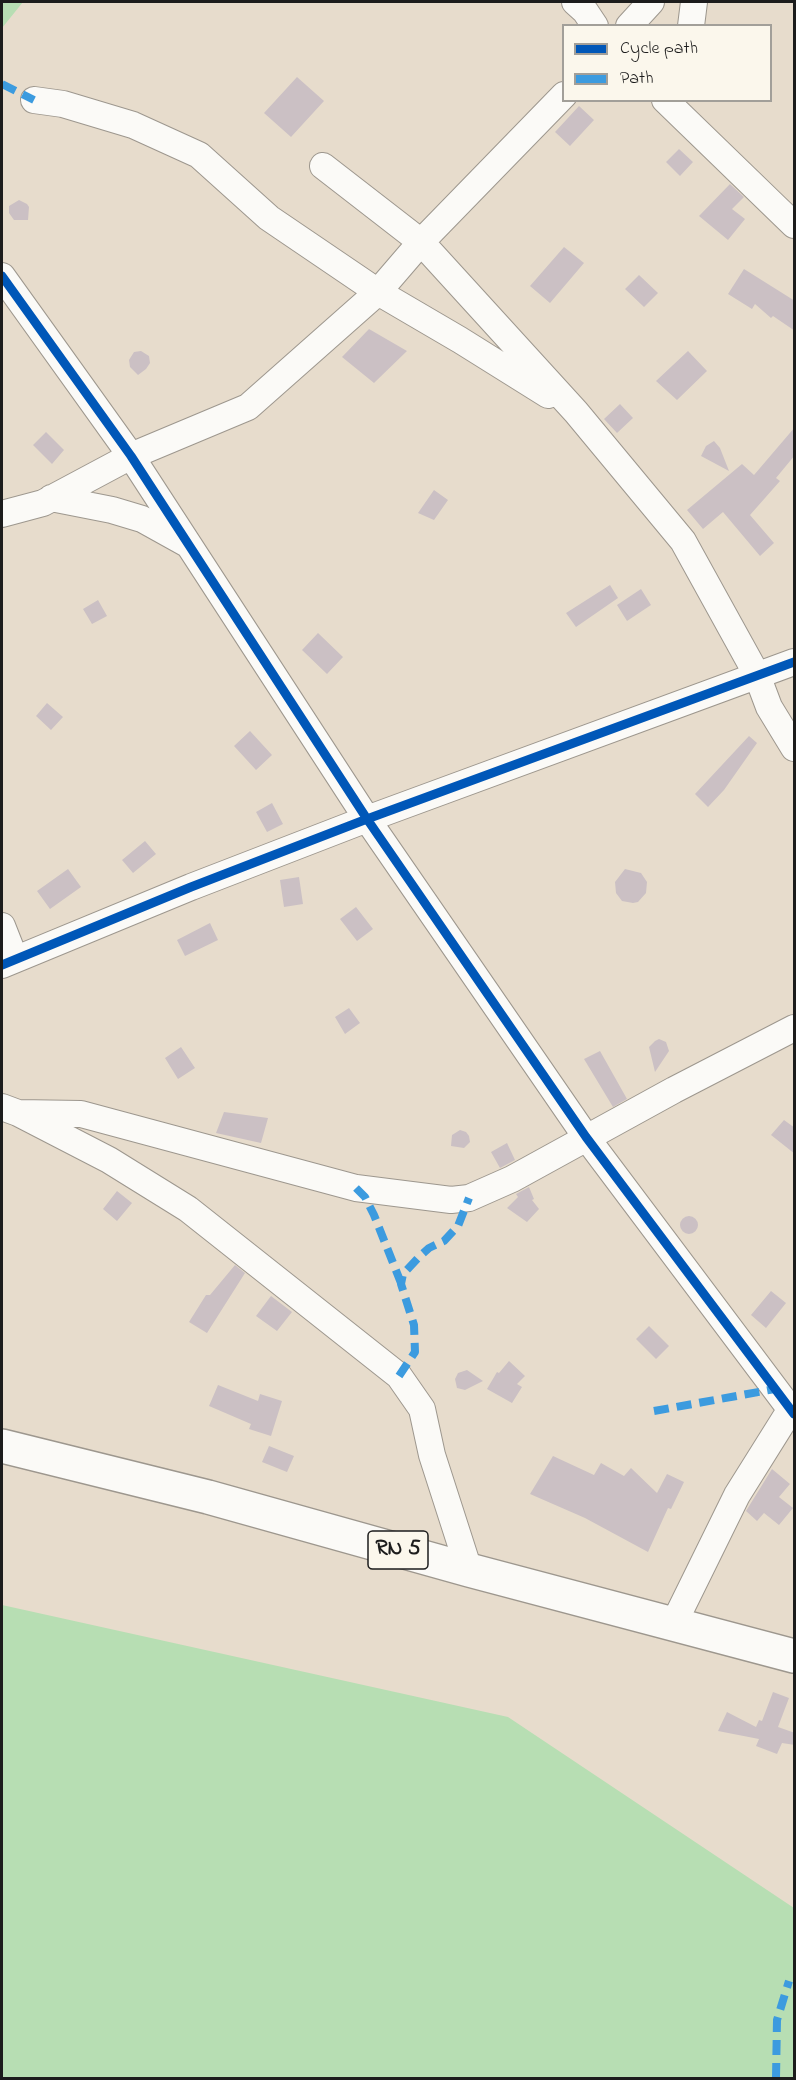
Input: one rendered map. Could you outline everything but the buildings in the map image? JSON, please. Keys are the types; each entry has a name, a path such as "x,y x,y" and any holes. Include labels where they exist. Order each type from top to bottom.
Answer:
{"main road":[{"name":"RN 5","path":"2,1446 208,1497 469,1570 795,1656"}],"street":[{"path":"575,2 585,11 594,24"},
{"path":"631,24 651,2"},
{"path":"691,24 694,2"},
{"path":"2,513 43,503 131,456 248,407 378,292 421,242 562,97"},
{"path":"34,100 63,104 133,125 199,155 269,218 378,292 576,412"},
{"path":"676,106 795,225"},
{"path":"322,166 421,242 576,412 683,541 757,675 769,707 795,748"},
{"path":"2,276 131,456 367,819 586,1137 793,1409 737,1495 673,1625"},
{"path":"51,498 112,510 142,519 189,545"},
{"path":"2,926 8,962 191,887 367,819 795,662"},
{"path":"10,1110 81,1114 356,1188 450,1200 469,1198 512,1179 586,1137 795,1028"},
{"path":"10,1110 109,1160 189,1209 399,1376 422,1409 432,1455 469,1570"}],"green space":[{"path":"2,2 23,2 2,28"},
{"path":"2,1605 508,1717 794,1908 794,2078 2,2078"}],"marked path":[{"path":"2,84 34,100"},
{"path":"356,1188 365,1197 374,1215 401,1283"},
{"path":"399,1376 415,1352 414,1325 401,1284 403,1274 429,1248 444,1241 458,1226 469,1198"},
{"path":"654,1411 775,1389"},
{"path":"776,2078 777,2020 789,1981"}],"cycle path":[{"path":"2,276 131,456 367,819 586,1137 794,1414"},
{"path":"2,965 191,887 367,819 794,662"}]}
